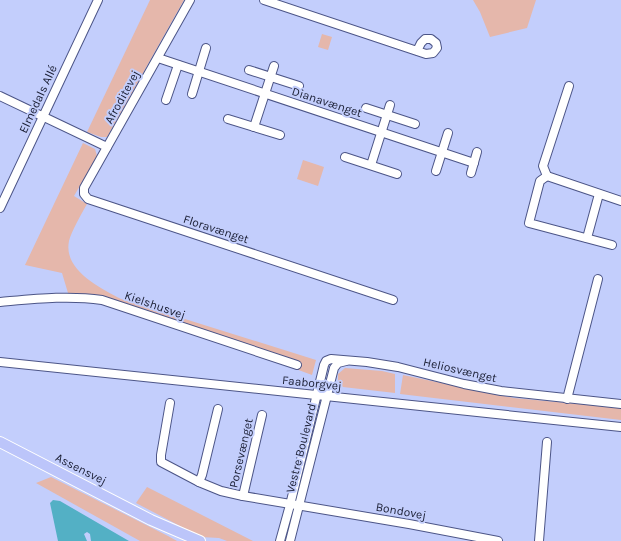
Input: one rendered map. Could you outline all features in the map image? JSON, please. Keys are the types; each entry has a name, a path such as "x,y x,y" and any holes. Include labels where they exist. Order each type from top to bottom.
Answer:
{"main road":[{"name":"Assensvej","path":"0,442 151,520 186,541"},
{"name":"Assensvej","path":"151,520 200,541"}],"street":[{"name":"Elmedals Allé","path":"0,208 98,0"},
{"name":"Afroditevej","path":"107,147 190,0"},
{"path":"264,0 417,51"},
{"path":"192,94 206,48"},
{"name":"Dianavænget","path":"158,58 474,163"},
{"path":"166,100 178,65"},
{"path":"254,127 274,66"},
{"name":"Dianavænget","path":"249,70 299,86"},
{"path":"546,176 543,166 569,86"},
{"path":"0,96 107,147"},
{"path":"371,165 390,105"},
{"name":"Dianavænget","path":"366,108 416,124"},
{"path":"228,119 280,135"},
{"path":"436,171 448,133"},
{"name":"Floravænget","path":"107,147 84,188 84,194 88,199 393,300"},
{"path":"471,173 477,152"},
{"path":"345,157 397,174"},
{"path":"546,176 621,201"},
{"path":"546,176 540,182 529,223 612,245"},
{"path":"587,238 598,194"},
{"path":"567,399 598,279"},
{"name":"Kielshusvej","path":"0,302 67,297 85,297 102,300 297,365"},
{"name":"Heliosvænget","path":"316,395 326,361 331,359 398,367 490,390 621,404"},
{"path":"326,396 334,368 338,363 349,360"},
{"name":"Faaborgvej","path":"0,362 621,427"},
{"name":"Vestre Boulevard","path":"290,541 295,505 316,395"},
{"name":"Vestre Boulevard","path":"280,541 295,505 326,396"},
{"name":"Porsevænget","path":"170,403 161,454 161,462 199,482 221,491 295,505"},
{"path":"199,482 218,409"},
{"name":"Porsevænget","path":"243,496 262,414"},
{"path":"539,541 546,442"},
{"name":"Bondovej","path":"295,505 498,541"}],"shaded area":[{"path":"150,0 184,0 107,137 101,137 87,132"},
{"path":"473,0 536,0 527,28 490,37 480,12"},
{"path":"322,34 332,37 328,50 318,47"},
{"path":"83,143 95,149 97,156 74,196 87,204 69,241 69,251 72,261 77,269 85,277 121,299 316,360 312,375 100,296 68,293 62,273 25,265"},
{"path":"303,160 324,167 318,186 297,179"},
{"path":"345,368 382,371 395,374 395,393 343,387 338,382 338,374"},
{"path":"403,375 514,398 621,408 621,420 400,394"},
{"path":"51,477 177,541 140,541 36,483"},
{"path":"147,487 253,541 227,541 219,538 201,537 136,503"},
{"path":"53,500 60,501 129,541 91,541 90,534 87,532 84,534 87,541 58,541 50,503"}]}
